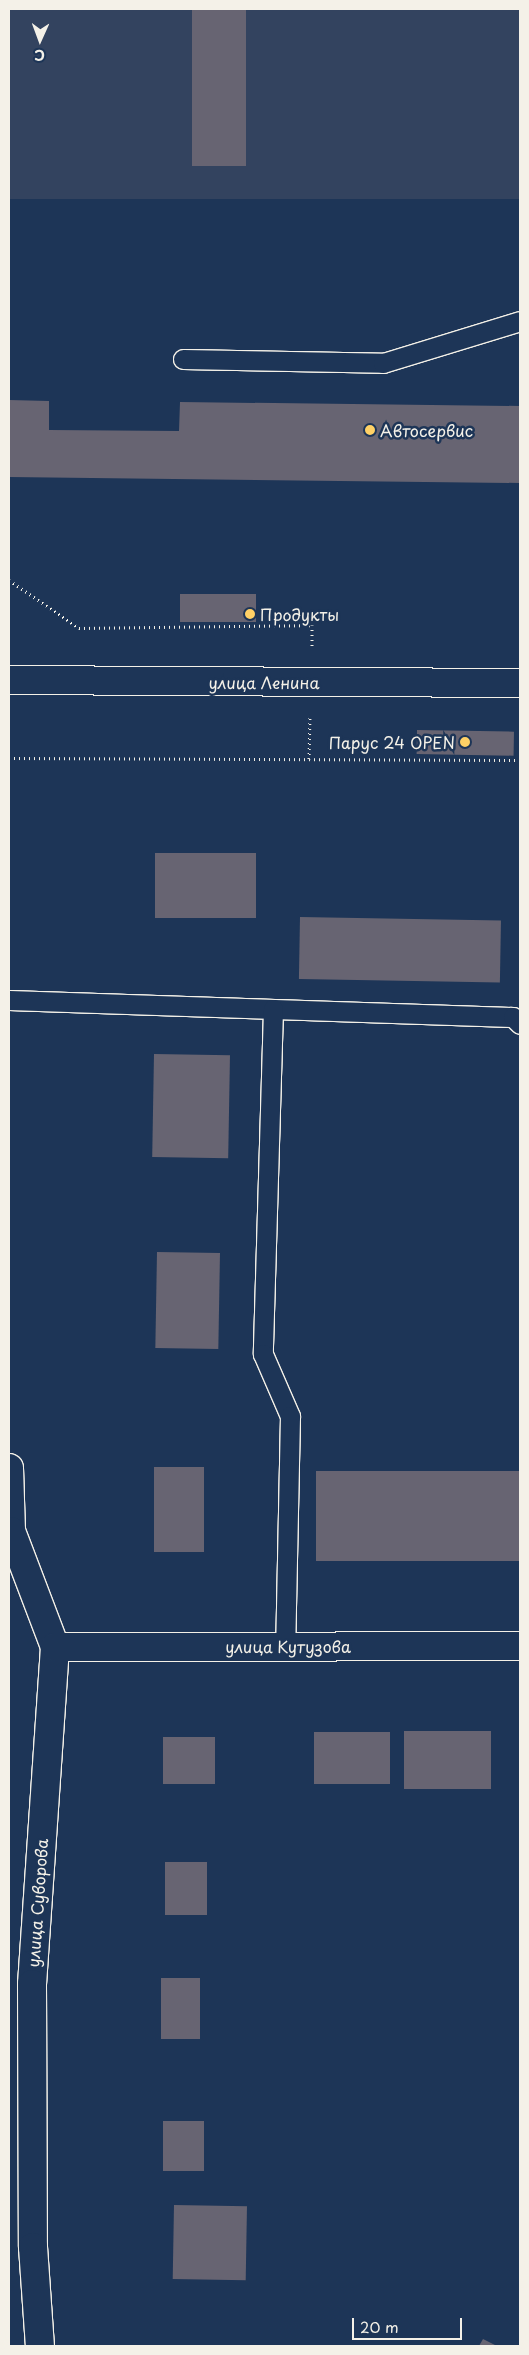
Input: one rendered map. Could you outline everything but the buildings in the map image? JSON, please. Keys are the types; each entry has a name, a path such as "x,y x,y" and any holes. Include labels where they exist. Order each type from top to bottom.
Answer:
{"street":[{"name":"улица Ленина","path":"9,680 520,683"},
{"name":"улица Суворова","path":"9,1468 11,1531 55,1647 32,1984 33,2247 40,2346"},
{"name":"улица Кутузова","path":"55,1647 520,1646"}],"lane":[{"path":"183,359 383,362 520,320"},
{"path":"9,1000 513,1017 520,1024"},
{"path":"273,1009 263,1354 290,1416 285,1646"}],"path":[{"path":"9,580 79,628 312,626 309,759"},
{"path":"9,758 520,760"}],"shaded area":[{"path":"9,9 520,9 520,199 9,199"}],"place":[{"name":"Автосервис","path":"370,430"},
{"name":"Продукты","path":"250,614"},
{"name":"Парус 24 OPEN","path":"465,742"}]}
